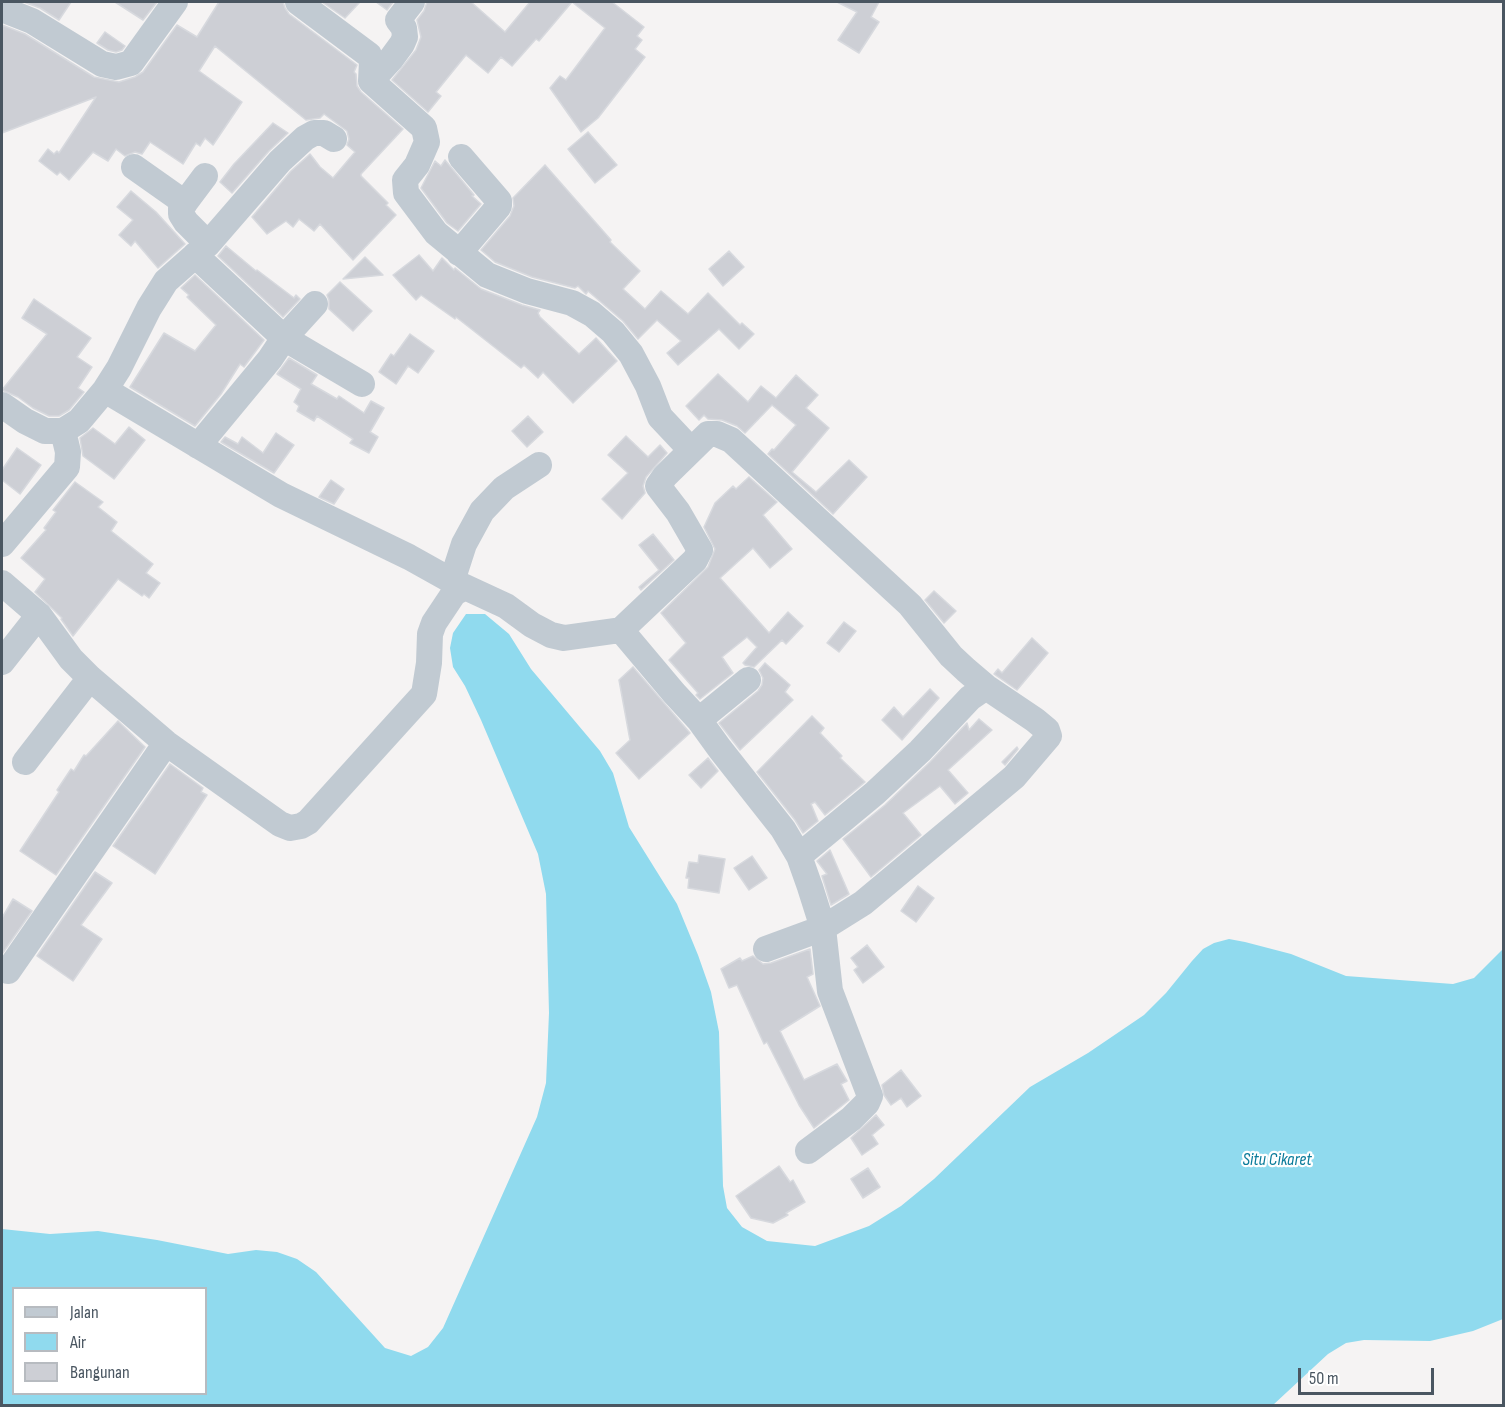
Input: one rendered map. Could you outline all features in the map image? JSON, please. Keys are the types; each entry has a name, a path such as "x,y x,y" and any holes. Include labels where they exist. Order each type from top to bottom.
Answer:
{"street":[{"path":"2,9 32,21 102,64 116,67 131,63 175,2"},
{"path":"298,2 369,55 372,61 371,81"},
{"path":"371,81 402,44 405,37 404,28 398,20 412,2"},
{"path":"371,81 424,128 427,142 417,165 405,180 406,193 436,233 488,275 527,291 572,303 592,314 613,332 631,354 648,386 660,417 691,450"},
{"path":"2,405 45,431 63,431 80,421 119,368 149,308 166,282 202,249 280,161 305,138 314,133 324,133 334,139"},
{"path":"459,253 500,206 499,201 461,157"},
{"path":"134,167 185,203"},
{"path":"205,176 181,208 181,214 202,249 284,338 362,384"},
{"path":"198,446 258,374 284,338 315,304"},
{"path":"105,390 281,495 506,606 532,625 551,635 571,638 621,630 699,555 700,550 690,531 658,486 708,434 717,434 731,440 887,583 919,616 951,656 986,687 1047,730 1049,736 1014,777 863,903 823,928 766,949"},
{"path":"2,544 67,467 68,452 63,431"},
{"path":"2,583 39,615 71,659 90,678 166,743 280,824 290,828 301,826 308,822 424,694 429,663 430,634 434,623 459,584 464,544 482,511 504,488 539,465"},
{"path":"2,662 39,615"},
{"path":"621,630 699,720 783,829 799,856 823,928 830,991 870,1096 867,1103 851,1119 808,1151"},
{"path":"25,762 90,678"},
{"path":"699,720 748,680"},
{"path":"799,856 875,793 920,751 970,698 986,687"},
{"path":"8,971 166,743"}],"water":[{"name":"Situ Cikaret","path":"466,614 485,614 509,634 531,669 600,751 613,773 629,827 677,904 711,992 719,1032 723,1186 727,1208 742,1227 767,1241 815,1246 869,1226 901,1206 934,1179 1030,1087 1088,1053 1144,1015 1203,949 1214,943 1229,939 1245,942 1291,954 1346,976 1453,984 1474,978 1503,949 1503,1319 1473,1331 1430,1341 1364,1340 1346,1343 1328,1354 1273,1405 2,1405 2,1229 50,1234 98,1231 228,1254 256,1250 277,1252 297,1259 316,1272 385,1348 411,1356 428,1347 443,1328 537,1117 546,1083 549,1013 546,894 538,854 481,720 453,667 450,648 453,633"}],"building":[{"path":"24,2 71,2 59,20 40,8"},
{"path":"115,2 157,2 143,20"},
{"path":"219,2 283,2 289,14 357,65 354,72 361,92 403,129 361,174 396,215 353,260 320,224 314,231 299,219 293,227 286,221 267,234 252,217 291,171 310,154 333,178 355,152 347,145 349,139 347,131 324,114 320,118 306,120 215,46 199,71 242,102 213,145 205,138 200,146 196,143 183,164 150,142 142,154 135,152 125,156 116,149 108,161 93,152 69,180 60,172 57,175 39,161 48,149 54,154 57,151 59,153 96,97 2,133 2,25 25,34 94,77 119,82 143,72 177,25 197,37"},
{"path":"322,2 360,2 345,18"},
{"path":"376,2 393,2 387,10"},
{"path":"427,2 471,2 505,32 530,2 572,2 539,41 536,39 512,66 501,57 488,73 466,55 436,92 441,96 428,112 392,80 416,50 421,37 417,20"},
{"path":"572,2 612,2 644,27 637,36 642,40 635,49 645,57 598,118 581,132 550,88 560,76 566,80 605,28"},
{"path":"837,2 879,2 871,17 879,22 859,53 838,40 857,12"},
{"path":"105,32 125,46 122,50 116,52 108,50 97,43"},
{"path":"273,123 288,133 232,193 220,182"},
{"path":"588,132 617,165 595,183 568,149"},
{"path":"445,160 474,195 472,196 481,204 458,231 447,223 421,188 435,161 441,166"},
{"path":"545,165 611,240 610,242 640,271 623,289 645,309 661,291 688,314 708,293 740,325 742,323 754,334 739,349 719,329 678,365 667,353 681,341 657,320 638,339 623,321 588,291 586,294 578,286 575,288 532,277 495,262 481,250 510,216 514,206 513,198"},
{"path":"131,191 156,212 185,244 158,268 135,241 131,246 119,235 133,220 117,207"},
{"path":"226,246 256,271 294,298 296,295 300,299 283,317 218,256"},
{"path":"729,251 744,267 723,286 709,269"},
{"path":"419,255 433,271 442,258 454,270 455,268 481,289 540,310 538,313 540,317 579,354 596,338 617,361 573,403 543,372 538,378 524,365 521,368 456,317 455,319 421,295 416,300 393,275"},
{"path":"365,257 383,275 343,279"},
{"path":"195,275 264,340 244,367 240,364 221,394 195,426 130,387 164,333 195,351 216,325 187,297 189,295 181,288"},
{"path":"340,282 372,311 353,331 329,309 327,295"},
{"path":"34,299 91,338 77,357 92,367 78,388 84,392 69,410 59,416 49,416 2,390 47,334 22,318"},
{"path":"410,334 434,351 418,373 408,366 396,384 379,372 391,354 394,356"},
{"path":"289,358 317,375 311,384 337,399 339,396 364,413 371,401 384,408 370,432 378,437 369,453 350,443 353,439 317,416 314,421 297,411 299,406 294,402 301,389 277,374"},
{"path":"718,374 748,402 761,386 776,398 796,375 818,395 806,408 829,428 792,472 816,492 849,460 867,477 833,514 768,454 796,425 772,405 745,433 737,426 722,420 708,419 704,415 699,420 686,406"},
{"path":"528,416 543,432 527,447 512,431"},
{"path":"129,427 145,440 114,479 83,456 80,438 93,428 115,444"},
{"path":"276,433 294,445 274,473 221,442 225,437 238,444 242,437 263,453"},
{"path":"626,436 648,457 660,445 667,453 646,477 643,486 645,493 622,519 602,499 628,473 608,455"},
{"path":"17,448 41,465 20,494 2,480 2,470"},
{"path":"749,477 777,502 763,515 792,549 770,568 753,548 720,578 769,633 788,612 803,626 786,644 782,640 754,667 743,663 757,647 747,637 722,657 733,673 700,699 696,695 698,693 669,660 686,643 661,613 708,567 715,549 704,527 715,503 733,486 736,489"},
{"path":"331,480 344,489 334,504 319,497"},
{"path":"75,482 103,502 98,507 117,522 111,531 153,564 146,573 160,583 149,598 144,594 142,596 118,579 73,636 62,618 35,592 45,579 21,558 46,530 44,528 56,512 53,510"},
{"path":"653,534 674,560 641,590 639,587 659,570 639,545"},
{"path":"934,591 956,611 944,623 925,600"},
{"path":"844,622 856,631 839,652 827,643"},
{"path":"1032,638 1048,653 1017,690 994,674 998,669 1002,673"},
{"path":"765,663 790,685 785,692 793,700 740,750 719,723 758,691 763,678 759,670"},
{"path":"633,667 690,733 639,779 616,753 630,740 619,680"},
{"path":"930,689 939,698 902,740 882,720 894,707 903,717"},
{"path":"812,716 824,728 820,733 842,756 840,758 865,782 825,815 815,802 811,804 818,821 803,833 757,772"},
{"path":"979,719 992,730 948,770 968,793 955,804 940,786 903,813 921,835 871,877 843,839 885,805 967,723 969,730"},
{"path":"118,721 145,747 56,875 20,851 59,792 57,790 71,769 74,771 84,755 86,756"},
{"path":"1017,747 1018,749 1005,765 1002,762"},
{"path":"708,758 718,771 701,788 689,775"},
{"path":"170,764 203,788 201,792 207,795 155,874 113,846"},
{"path":"830,850 849,894 831,905 822,876 827,874 817,861"},
{"path":"699,855 725,859 719,893 688,888 689,878 686,878 689,862 698,863"},
{"path":"752,856 767,878 749,890 734,868"},
{"path":"95,872 112,883 81,925 102,939 73,981 37,956"},
{"path":"918,886 934,898 916,922 901,911"},
{"path":"13,899 32,911 2,954 2,918"},
{"path":"867,945 884,967 863,983 854,970 858,967 851,958"},
{"path":"810,949 813,974 807,977 820,1006 780,1031 804,1080 837,1064 847,1081 841,1084 849,1100 814,1128 799,1105 767,1042 764,1044 737,985 729,988 721,969 740,958 742,961 753,956 763,964 771,963"},
{"path":"901,1070 921,1096 907,1107 901,1098 891,1105 884,1095 882,1085"},
{"path":"876,1115 884,1125 872,1135 878,1144 862,1155 851,1138"},
{"path":"779,1166 790,1182 793,1180 805,1202 773,1223 751,1218 736,1196"},
{"path":"868,1168 880,1187 863,1198 851,1179"}]}
